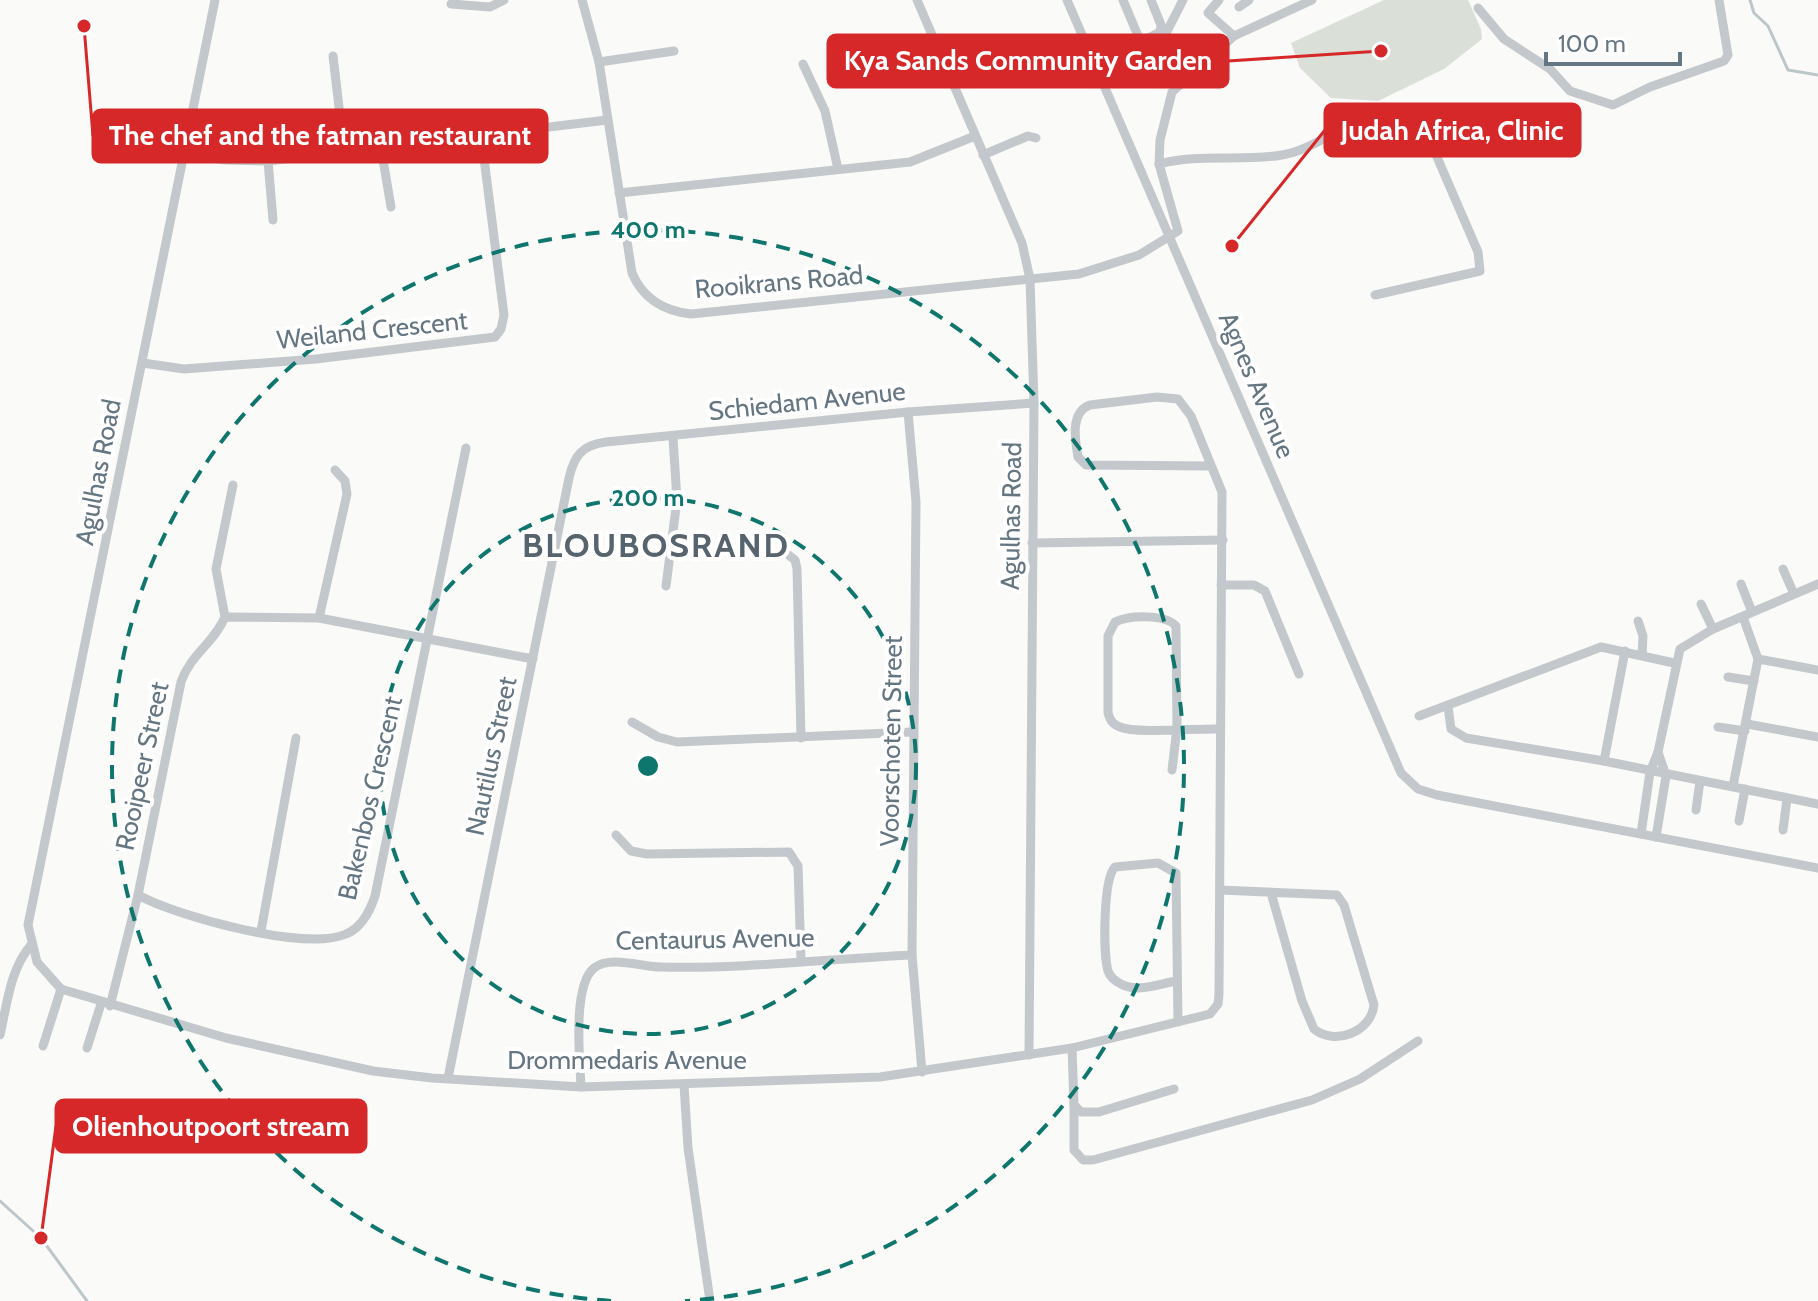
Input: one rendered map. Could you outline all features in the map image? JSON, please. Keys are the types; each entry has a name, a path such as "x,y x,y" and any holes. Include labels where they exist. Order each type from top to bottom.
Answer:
{"street":[{"name":"Agulhas Road","path":"32,949 28,925 215,0"},
{"path":"451,4 490,7 504,0"},
{"name":"Rooikrans Road","path":"582,0 599,62 634,278 646,296 675,312 691,314 1102,269 1170,239"},
{"name":"Agulhas Road","path":"917,0 1022,243 1030,279 1034,403 1029,1055"},
{"name":"Agnes Avenue","path":"1067,0 1397,766 1411,784 1437,795 1641,834"},
{"path":"1123,0 1141,43"},
{"path":"1114,56 1161,29 1151,0"},
{"path":"1176,88 1160,45 1183,0"},
{"path":"1219,0 1208,13 1234,36"},
{"path":"1239,7 1249,0"},
{"path":"1170,239 1177,228 1167,202 1159,164 1163,122 1176,88 1234,36 1297,3 1312,0"},
{"path":"1478,8 1504,39 1550,69 1570,91 1613,105 1650,87 1724,61 1728,55 1719,0"},
{"path":"599,62 674,51"},
{"path":"333,56 344,150"},
{"path":"803,64 825,111 838,169"},
{"path":"1159,164 1180,159 1285,155 1303,150 1348,126 1381,118 1442,129 1459,119"},
{"path":"183,154 226,160 268,161 607,120"},
{"path":"1375,295 1480,271 1478,252 1424,127"},
{"name":"Weiland Crescent","path":"143,363 174,369 199,368 455,344 495,337 501,329 504,315 481,135"},
{"path":"619,193 910,162 975,136"},
{"path":"983,155 1028,136 1036,138"},
{"path":"381,148 391,207"},
{"path":"268,161 273,220"},
{"path":"1211,466 1086,465 1078,457 1077,417 1083,407 1090,405 1167,396 1178,399 1191,416 1222,492 1220,890 1324,892 1341,898 1374,1005 1372,1017 1362,1027 1346,1036 1333,1036 1318,1033 1308,1020 1271,893"},
{"name":"Schiedam Avenue","path":"586,447 908,412 1034,403"},
{"name":"Voorschoten Street","path":"908,412 916,502 912,955 922,1072"},
{"path":"666,586 677,500 673,438"},
{"name":"Nautilus Street","path":"448,1078 571,469 578,454 586,447"},
{"name":"Bakenbos Crescent","path":"138,895 190,917 261,931 330,938 350,933 368,914 375,896 466,448"},
{"path":"319,618 347,494 345,481 335,470"},
{"path":"233,485 216,569 225,617 319,618 533,659"},
{"path":"1032,543 1223,540"},
{"path":"786,553 795,560 797,569 801,738"},
{"path":"1783,569 1794,594"},
{"path":"1733,786 1758,659 1741,584"},
{"path":"1818,584 1713,629 1680,649 1674,663 1658,752 1650,772 1641,834 1818,868"},
{"path":"1221,585 1254,585 1265,591 1299,674"},
{"path":"1701,604 1713,629"},
{"name":"Rooipeer Street","path":"87,1048 106,1005 138,895 181,682 189,661 213,637 225,617"},
{"path":"1172,770 1177,728 1174,623 1166,619 1119,619 1112,625 1108,636 1109,719 1127,729 1177,728 1220,729"},
{"path":"1638,621 1643,636 1642,655"},
{"path":"1419,716 1596,648 1625,651 1674,663"},
{"path":"1604,761 1625,651"},
{"path":"1758,659 1818,670"},
{"path":"1728,677 1754,681"},
{"path":"1448,706 1451,729 1460,736 1818,804"},
{"path":"632,722 668,741 912,732"},
{"path":"1718,727 1818,737"},
{"path":"261,931 296,738"},
{"path":"1656,837 1666,776 1658,752"},
{"path":"1696,810 1700,781"},
{"path":"1739,821 1745,789"},
{"path":"1783,830 1787,799"},
{"path":"616,835 631,851 647,854 789,852 798,866 801,960"},
{"path":"1176,981 1137,988 1122,985 1111,977 1107,964 1107,888 1108,875 1115,867 1158,863 1176,873 1178,1022"},
{"name":"Drommedaris Avenue","path":"61,989 106,1005 226,1038 346,1065 448,1078 581,1087 841,1080 922,1072 1072,1048 1214,1012 1218,1004 1220,890"},
{"path":"0,1035 4,1001 21,959 32,949 44,972 61,989 43,1046"},
{"name":"Centaurus Avenue","path":"581,1087 579,1018 588,976 598,965 614,962 672,968 912,955"},
{"path":"1072,1048 1074,1150 1083,1160 1093,1160 1312,1100 1360,1079 1418,1041"},
{"path":"684,1085 701,1253 710,1301"},
{"path":"1074,1105 1081,1112 1093,1114 1174,1089"}],"shaded area":[{"path":"1384,0 1468,0 1481,29 1482,39 1444,69 1378,101 1331,98 1300,68 1291,43"}],"waterway":[{"path":"1750,0 1754,13 1768,26 1788,70 1818,75"},
{"path":"0,1201 41,1238 87,1301"}],"place":[{"name":"The chef and the fatman restaurant","path":"84,26"},
{"name":"Kya Sands Community Garden","path":"1381,51"},
{"name":"Judah Africa, Clinic","path":"1232,246"},
{"name":"Olienhoutpoort stream","path":"41,1238"}],"district":[{"name":"BLOUBOSRAND","path":"656,545"}]}
